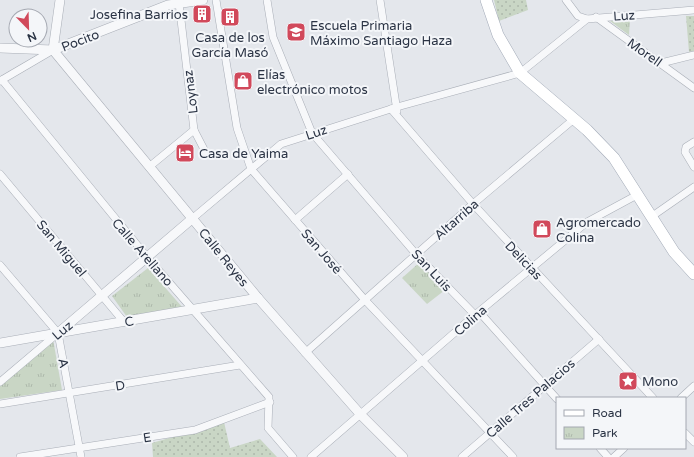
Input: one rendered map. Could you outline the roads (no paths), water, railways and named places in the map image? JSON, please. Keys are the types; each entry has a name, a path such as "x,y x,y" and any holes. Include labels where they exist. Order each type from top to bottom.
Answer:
{"main road":[{"path":"486,0 498,34 520,73 574,119 614,158 674,252 694,274"}],"street":[{"path":"1,80 53,50 60,0"},
{"name":"Pocito","path":"0,48 53,50 179,3 203,0"},
{"name":"San José","path":"216,0 237,128 251,169 365,300 513,457"},
{"name":"San Luis","path":"267,0 273,37 312,133 416,254 475,315 482,315 556,398"},
{"name":"Delicias","path":"380,0 394,108 399,119 531,268 652,397"},
{"path":"566,0 578,16 587,19"},
{"name":"Loynaz","path":"179,3 194,130 207,155"},
{"name":"Luz","path":"0,382 281,144 394,108 520,73 587,19 596,17 694,10"},
{"name":"Morell","path":"596,17 694,88"},
{"name":"Calle Reyes","path":"53,50 258,298 361,415 403,457"},
{"path":"661,63 694,55"},
{"name":"Calle Arellano","path":"1,80 147,257 269,397 270,402"},
{"name":"Altarriba","path":"305,352 473,204 574,119"},
{"path":"150,167 194,130"},
{"path":"694,142 686,147 685,152 694,167"},
{"name":"San Miguel","path":"0,174 124,322"},
{"path":"295,220 348,174"},
{"path":"651,218 694,187"},
{"name":"Colina","path":"311,457 475,315 587,222 637,196"},
{"name":"A","path":"0,265 58,333 81,457"},
{"name":"C","path":"0,343 124,322 192,308 258,298"},
{"name":"Calle Tres Palacios","path":"462,457 599,339"},
{"name":"D","path":"0,404 240,365"},
{"path":"682,397 694,386"},
{"path":"270,402 268,428 293,457"},
{"name":"E","path":"20,457 195,430 270,402"},
{"path":"686,434 694,442"},
{"path":"601,449 608,457"},
{"path":"614,457 623,449"}],"place":[{"name":"Josefina Barrios","path":"202,14"},
{"name":"Casa de los García Masó","path":"230,17"},
{"name":"Escuela Primaria Máximo Santiago Haza","path":"296,32"},
{"name":"Elías electrónico motos","path":"243,81"},
{"name":"Casa de Yaima","path":"185,153"},
{"name":"Agromercado Colina","path":"542,229"},
{"name":"Mono","path":"628,381"}]}
